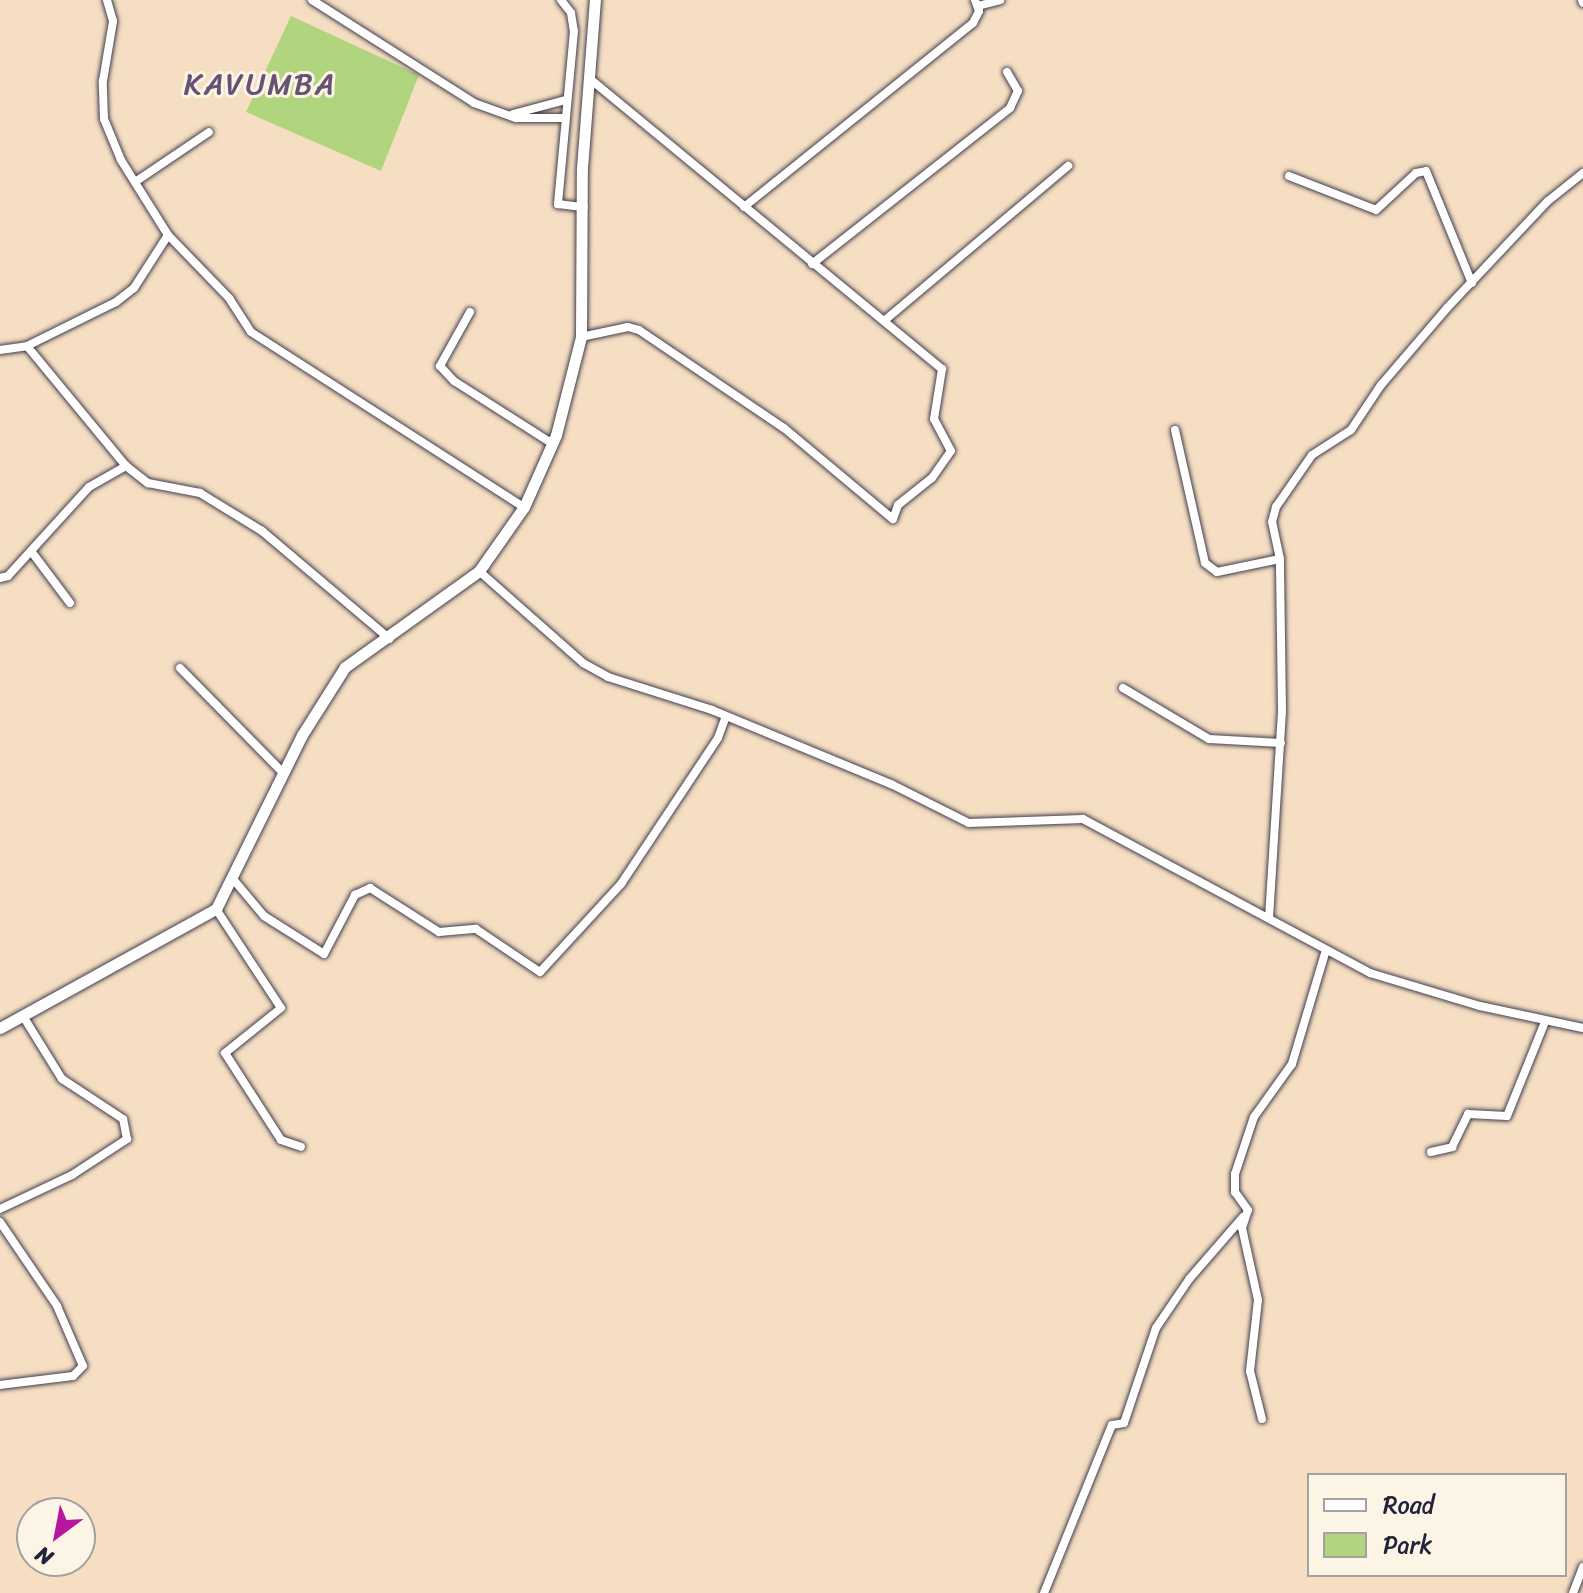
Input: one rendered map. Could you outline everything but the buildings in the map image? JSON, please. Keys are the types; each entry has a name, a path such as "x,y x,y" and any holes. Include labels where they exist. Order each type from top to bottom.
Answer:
{"street":[{"path":"107,0 113,21 101,102 112,143 168,235 229,298 251,332 524,507"},
{"path":"312,0 370,32 434,80 505,114 537,121 565,118"},
{"path":"561,0 571,13 574,31 558,204 584,207"},
{"path":"0,1028 216,909 284,774 345,667 368,647 390,639 396,628 479,571 524,507 553,444 581,337 595,0"},
{"path":"744,207 973,23 977,3 1000,0"},
{"path":"812,264 1010,108 1018,91 1007,72"},
{"path":"581,337 628,327 639,330 784,428 893,519 898,505 932,478 952,446 934,419 945,374 591,80"},
{"path":"505,114 566,100"},
{"path":"135,182 209,132"},
{"path":"884,321 1068,166"},
{"path":"1289,176 1376,210 1416,173 1426,171 1472,283"},
{"path":"1269,918 1281,743 1280,559 1272,522 1276,507 1306,462 1351,430 1381,385 1472,283 1548,201 1583,173"},
{"path":"0,350 27,346 134,288 168,235"},
{"path":"470,312 440,366 454,381 553,444"},
{"path":"27,346 126,466 148,483 200,493 262,531 390,639"},
{"path":"1175,430 1205,563 1217,572 1280,559"},
{"path":"0,578 31,551 89,487 126,466"},
{"path":"31,551 70,603"},
{"path":"479,571 583,663 608,677 726,716 891,784 969,823 1083,819 1387,980 1545,1022 1583,1028"},
{"path":"180,668 284,774"},
{"path":"1123,688 1209,739 1281,743"},
{"path":"233,879 264,916 324,954 355,895 370,888 439,932 476,929 540,972 621,884 718,738 726,716"},
{"path":"216,909 281,1008 225,1053 281,1140 301,1147"},
{"path":"1248,1210 1235,1192 1241,1151 1254,1117 1292,1064 1326,950"},
{"path":"0,1209 72,1175 127,1139 123,1119 62,1079 23,1016"},
{"path":"1431,1152 1452,1147 1468,1114 1507,1116 1545,1022"},
{"path":"1248,1210 1242,1228 1258,1300 1250,1371 1262,1419"},
{"path":"1044,1593 1112,1425 1124,1423 1156,1328 1205,1258 1248,1210"},
{"path":"0,1222 57,1306 83,1361 73,1376 0,1385"},
{"path":"1573,1593 1583,1567"}],"green space":[{"path":"291,16 419,75 381,171 246,112"}],"district":[{"name":"KAVUMBA","path":"260,84"}]}
